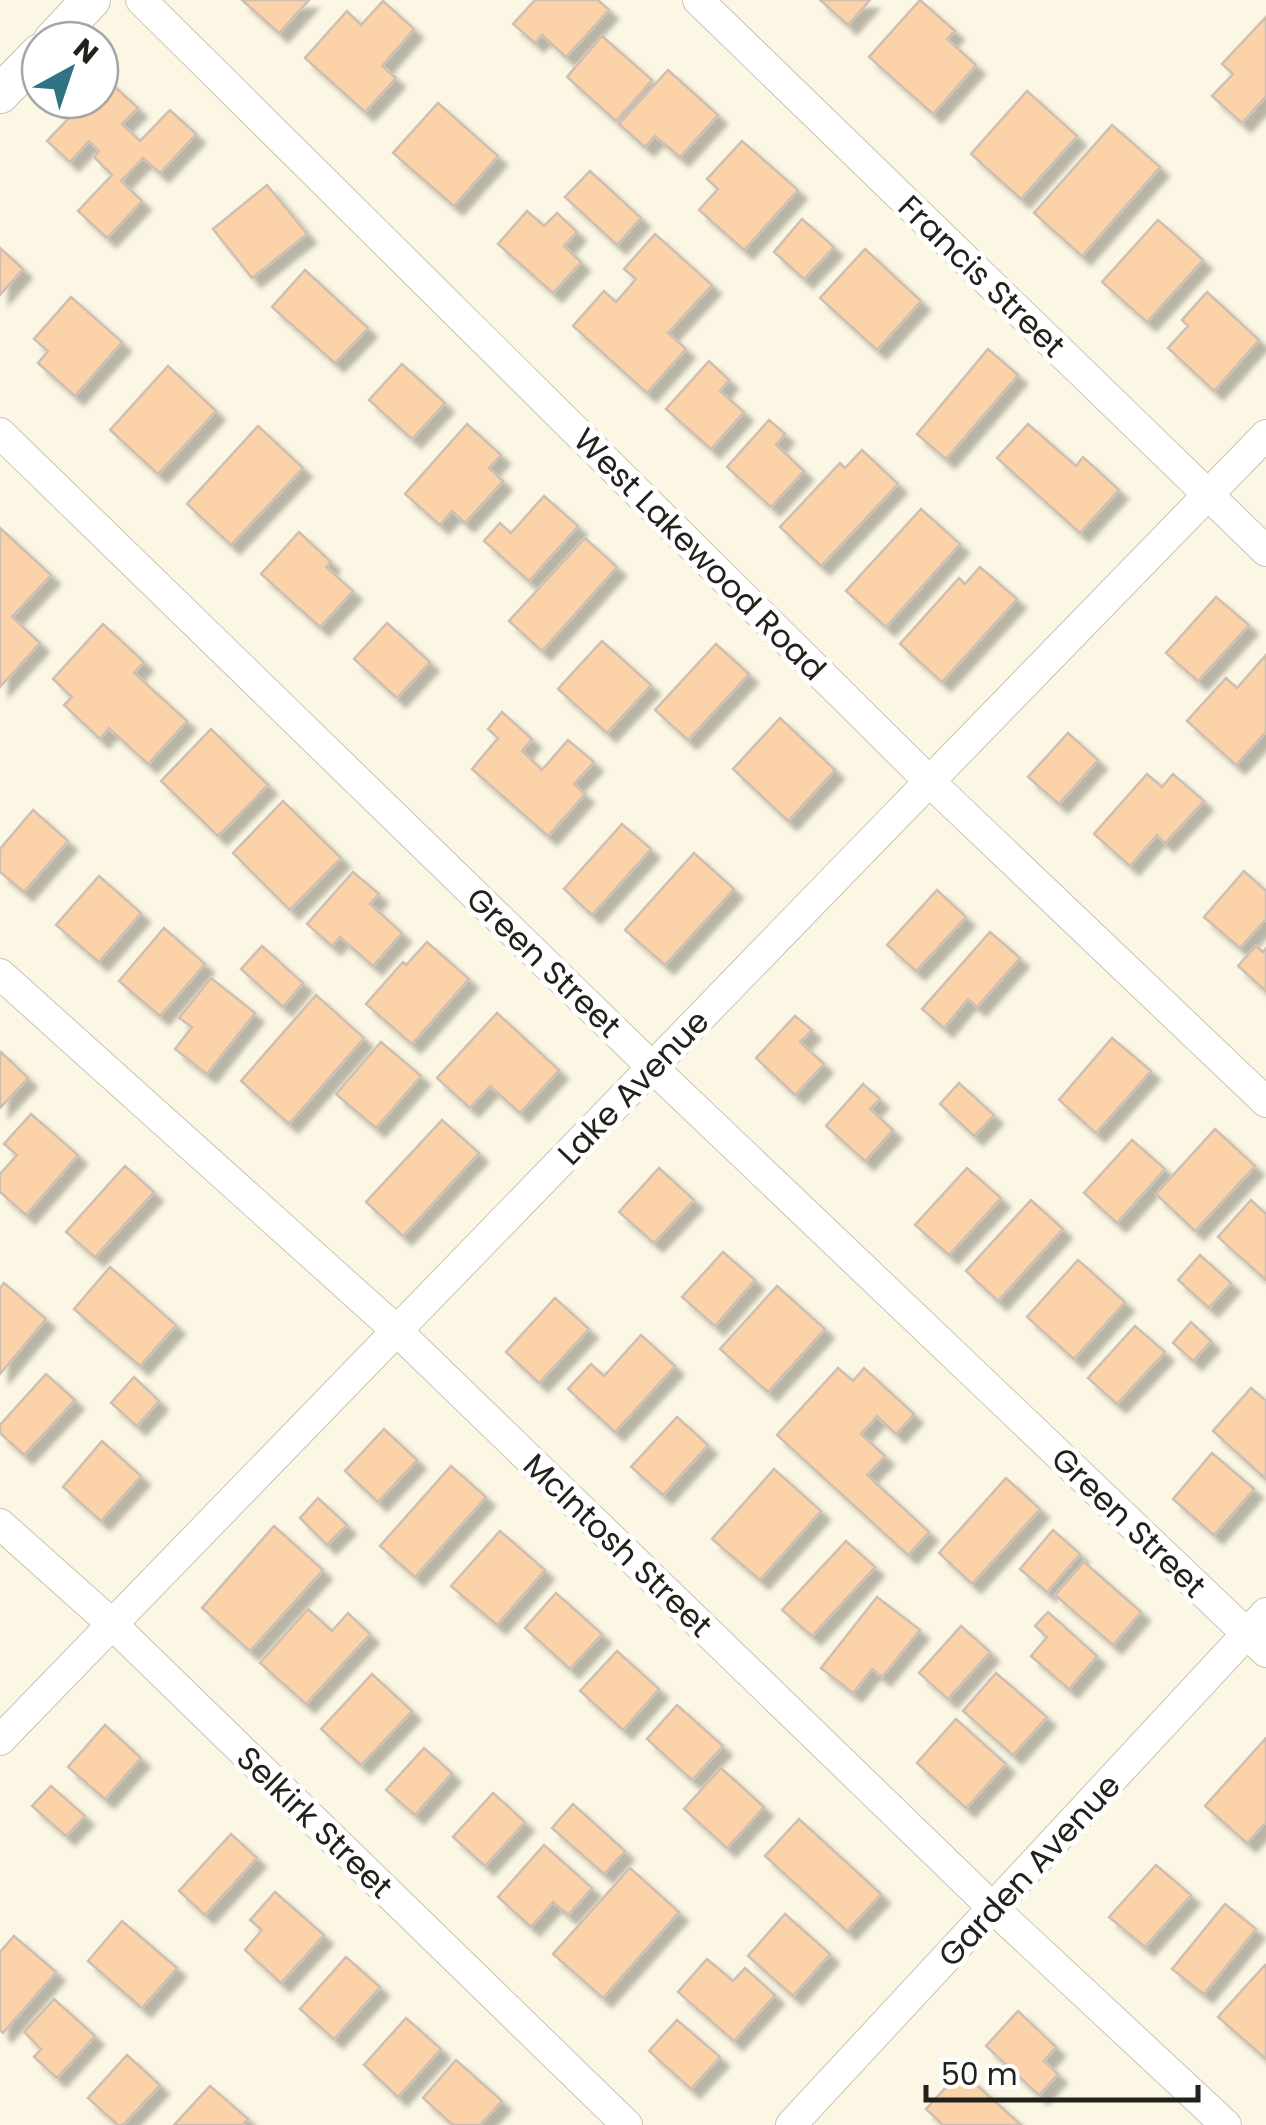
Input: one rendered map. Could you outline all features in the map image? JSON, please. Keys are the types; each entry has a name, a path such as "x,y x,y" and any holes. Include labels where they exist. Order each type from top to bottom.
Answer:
{"street":[{"path":"72,20 92,0"},
{"name":"West Lakewood Road","path":"141,0 930,782 1266,1102"},
{"name":"Francis Street","path":"698,0 1266,551"},
{"path":"0,94 20,74"},
{"name":"Green Street","path":"0,432 652,1068 1260,1633"},
{"name":"Lake Avenue","path":"0,1740 1266,435"},
{"name":"McIntosh Street","path":"0,974 395,1330 994,1908 1226,2125"},
{"name":"Selkirk Street","path":"0,1524 112,1624 627,2125"},
{"name":"Garden Avenue","path":"791,2125 1260,1633"}],"building":[{"path":"242,0 309,0 279,33"},
{"path":"535,0 598,0 609,10 566,57 542,35 535,43 513,24"},
{"path":"820,0 870,0 848,25"},
{"path":"920,0 955,31 947,39 976,65 933,114 869,57"},
{"path":"383,1 414,29 382,66 396,78 365,112 305,58 347,11 361,25"},
{"path":"1266,17 1266,96 1242,123 1212,96 1233,74 1222,64"},
{"path":"602,36 652,80 616,121 567,77"},
{"path":"668,70 718,115 680,157 655,136 645,147 619,124"},
{"path":"1027,91 1077,136 1021,199 971,154"},
{"path":"120,92 138,108 122,124 140,141 170,110 196,134 160,173 143,158 121,181 142,201 107,238 78,211 112,175 94,157 99,151 89,141 70,162 47,141 67,120 120,120"},
{"path":"438,103 498,156 454,206 393,153"},
{"path":"1112,125 1160,167 1082,256 1034,213"},
{"path":"742,141 798,190 744,250 699,210 718,189 707,179"},
{"path":"590,171 641,218 617,245 565,197"},
{"path":"267,185 307,234 252,278 213,229"},
{"path":"527,211 544,226 557,213 577,232 564,246 581,262 553,293 498,244"},
{"path":"802,219 834,247 804,279 774,252"},
{"path":"1158,220 1203,260 1147,322 1102,282"},
{"path":"655,234 712,285 668,333 686,349 647,393 573,326 604,291 616,302 636,279 624,269"},
{"path":"0,248 23,269 0,295"},
{"path":"865,249 921,301 877,350 820,298"},
{"path":"305,270 368,328 335,363 272,307"},
{"path":"1207,292 1259,340 1214,391 1168,348 1188,326 1182,320"},
{"path":"71,297 122,342 75,396 38,363 48,351 34,339"},
{"path":"988,349 1018,375 946,459 917,434"},
{"path":"709,361 729,380 720,391 744,412 711,449 666,409"},
{"path":"402,364 445,403 412,439 369,400"},
{"path":"168,366 216,411 158,474 110,430"},
{"path":"769,420 785,434 776,445 804,471 771,507 727,467"},
{"path":"467,424 501,455 489,468 503,481 465,523 452,511 440,525 405,494"},
{"path":"1028,424 1076,466 1083,457 1119,490 1080,533 997,458"},
{"path":"258,426 303,468 231,545 187,504"},
{"path":"862,450 898,484 821,566 780,527 840,463 845,468"},
{"path":"544,496 578,526 529,581 484,541 500,523 511,533"},
{"path":"921,509 960,544 886,627 846,591"},
{"path":"0,528 51,575 12,617 40,643 0,687"},
{"path":"299,532 331,562 326,567 353,591 320,627 261,574"},
{"path":"585,538 617,567 542,651 509,621"},
{"path":"980,567 1017,599 942,682 900,644 959,578 965,584"},
{"path":"1216,597 1249,625 1198,681 1166,653"},
{"path":"387,623 430,662 397,698 354,659"},
{"path":"103,624 144,662 134,673 187,721 148,764 109,728 100,739 64,705 72,697 53,679"},
{"path":"602,641 651,685 607,733 558,689"},
{"path":"716,644 749,674 688,740 655,710"},
{"path":"1266,655 1266,732 1236,765 1187,721 1226,678 1237,688"},
{"path":"502,712 532,739 522,751 542,770 568,740 594,762 574,784 585,794 548,836 472,769 498,738 488,729"},
{"path":"780,718 835,770 788,821 733,769"},
{"path":"211,729 268,785 218,836 161,781"},
{"path":"1068,733 1098,760 1059,804 1028,777"},
{"path":"1147,774 1162,787 1173,774 1204,801 1165,843 1157,835 1130,866 1094,834"},
{"path":"283,801 341,858 290,910 233,853"},
{"path":"33,810 68,841 24,892 0,872 0,849"},
{"path":"622,824 651,849 592,915 564,889"},
{"path":"694,853 734,889 665,965 625,930"},
{"path":"1244,871 1266,891 1266,919 1240,948 1204,917"},
{"path":"353,872 379,894 370,904 402,933 373,966 340,937 332,946 307,924"},
{"path":"99,876 141,913 99,962 56,925"},
{"path":"937,890 966,917 916,971 887,945"},
{"path":"164,928 205,964 160,1016 119,981"},
{"path":"990,932 1020,958 977,1007 968,999 944,1028 922,1009"},
{"path":"427,942 469,979 412,1044 366,1004 403,962 406,965"},
{"path":"262,946 303,983 283,1007 241,969"},
{"path":"1256,946 1263,952 1266,948 1266,991 1238,966"},
{"path":"211,978 255,1013 207,1074 175,1049 192,1027 179,1018"},
{"path":"316,995 364,1038 289,1124 241,1081"},
{"path":"497,1013 559,1070 520,1113 490,1086 470,1108 437,1078"},
{"path":"795,1016 812,1030 800,1042 824,1064 795,1095 756,1058"},
{"path":"1112,1038 1151,1071 1096,1133 1059,1100"},
{"path":"381,1042 421,1076 376,1128 336,1094"},
{"path":"0,1053 28,1078 0,1108"},
{"path":"959,1083 994,1115 974,1136 940,1104"},
{"path":"863,1084 880,1099 870,1109 893,1130 865,1161 826,1126"},
{"path":"31,1114 78,1155 26,1215 0,1192 0,1174 17,1155 4,1144"},
{"path":"442,1120 479,1153 403,1236 366,1202"},
{"path":"1215,1129 1255,1166 1195,1231 1156,1194"},
{"path":"1132,1140 1165,1169 1117,1223 1084,1193"},
{"path":"125,1166 154,1192 95,1257 66,1232"},
{"path":"659,1168 694,1200 654,1243 619,1212"},
{"path":"967,1168 1001,1198 949,1255 915,1225"},
{"path":"1031,1200 1063,1229 998,1301 966,1271"},
{"path":"1251,1200 1266,1214 1266,1280 1218,1237"},
{"path":"723,1252 755,1280 715,1326 682,1297"},
{"path":"1200,1255 1231,1283 1209,1308 1178,1280"},
{"path":"1078,1260 1125,1302 1074,1359 1027,1317"},
{"path":"110,1267 176,1325 140,1366 74,1309"},
{"path":"4,1283 46,1319 0,1374 0,1288"},
{"path":"777,1286 825,1329 768,1392 720,1349"},
{"path":"555,1298 589,1329 539,1383 506,1352"},
{"path":"1191,1322 1211,1341 1193,1361 1173,1343"},
{"path":"1135,1326 1165,1352 1117,1404 1088,1378"},
{"path":"641,1335 675,1366 615,1432 568,1389 591,1364 604,1376"},
{"path":"838,1368 853,1381 864,1368 914,1414 896,1434 877,1416 861,1434 885,1456 867,1475 929,1532 908,1555 777,1435"},
{"path":"46,1374 75,1400 24,1455 0,1433 0,1425"},
{"path":"134,1377 159,1401 137,1426 111,1403"},
{"path":"1251,1388 1266,1401 1266,1479 1213,1431"},
{"path":"677,1417 708,1445 663,1495 631,1467"},
{"path":"384,1429 417,1460 378,1502 345,1471"},
{"path":"102,1441 141,1476 101,1521 63,1487"},
{"path":"1212,1453 1254,1489 1214,1535 1173,1499"},
{"path":"451,1466 486,1497 415,1577 380,1546"},
{"path":"774,1469 821,1511 760,1580 712,1539"},
{"path":"1006,1478 1040,1509 972,1584 939,1553"},
{"path":"318,1498 347,1525 327,1545 300,1518"},
{"path":"274,1526 323,1570 250,1651 202,1608"},
{"path":"1053,1530 1080,1554 1047,1592 1020,1569"},
{"path":"500,1531 545,1570 497,1625 451,1586"},
{"path":"846,1541 875,1567 812,1636 782,1610"},
{"path":"1084,1562 1141,1612 1113,1645 1055,1595"},
{"path":"556,1593 602,1634 570,1669 525,1628"},
{"path":"877,1597 920,1630 882,1677 872,1669 853,1693 821,1668"},
{"path":"308,1609 332,1631 348,1613 370,1634 306,1704 260,1663"},
{"path":"1048,1612 1097,1656 1069,1689 1031,1656 1047,1637 1035,1626"},
{"path":"961,1626 990,1652 948,1699 919,1673"},
{"path":"617,1651 659,1689 623,1730 580,1691"},
{"path":"996,1673 1047,1717 1013,1755 963,1711"},
{"path":"372,1674 412,1711 361,1765 321,1729"},
{"path":"677,1705 723,1746 692,1780 647,1739"},
{"path":"956,1719 1006,1764 966,1808 917,1763"},
{"path":"105,1725 141,1758 105,1799 68,1767"},
{"path":"1266,1738 1266,1822 1247,1843 1205,1806"},
{"path":"424,1748 452,1773 415,1815 386,1790"},
{"path":"721,1768 764,1807 727,1848 684,1809"},
{"path":"51,1786 85,1816 66,1836 32,1806"},
{"path":"493,1793 525,1822 485,1866 453,1837"},
{"path":"573,1804 625,1851 604,1874 552,1828"},
{"path":"799,1819 881,1894 847,1931 765,1856"},
{"path":"231,1834 257,1858 205,1915 179,1891"},
{"path":"544,1845 592,1888 568,1915 553,1902 531,1927 498,1897"},
{"path":"1156,1865 1191,1895 1145,1947 1109,1917"},
{"path":"630,1868 679,1912 603,1998 553,1954"},
{"path":"275,1892 324,1935 281,1983 245,1950 262,1930 250,1920"},
{"path":"1225,1904 1256,1929 1204,1994 1172,1969"},
{"path":"785,1914 830,1954 793,1996 748,1956"},
{"path":"122,1921 177,1968 142,2008 88,1961"},
{"path":"14,1936 56,1972 3,2033 0,1952"},
{"path":"346,1957 380,1987 334,2039 300,2009"},
{"path":"707,1959 733,1981 745,1968 775,1995 734,2041 678,1992"},
{"path":"1266,1966 1266,2059 1218,2017"},
{"path":"54,1999 95,2036 57,2078 34,2057 41,2049 24,2032"},
{"path":"1018,2011 1056,2047 1044,2061 1058,2074 1039,2095 986,2046"},
{"path":"406,2018 441,2049 398,2097 364,2065"},
{"path":"677,2020 720,2057 691,2089 649,2051"},
{"path":"127,2055 160,2085 123,2125 118,2125 88,2098"},
{"path":"456,2060 502,2101 480,2125 453,2125 423,2098"},
{"path":"961,2071 1021,2125 943,2125 926,2109"},
{"path":"210,2086 248,2119 243,2125 174,2125"}]}
